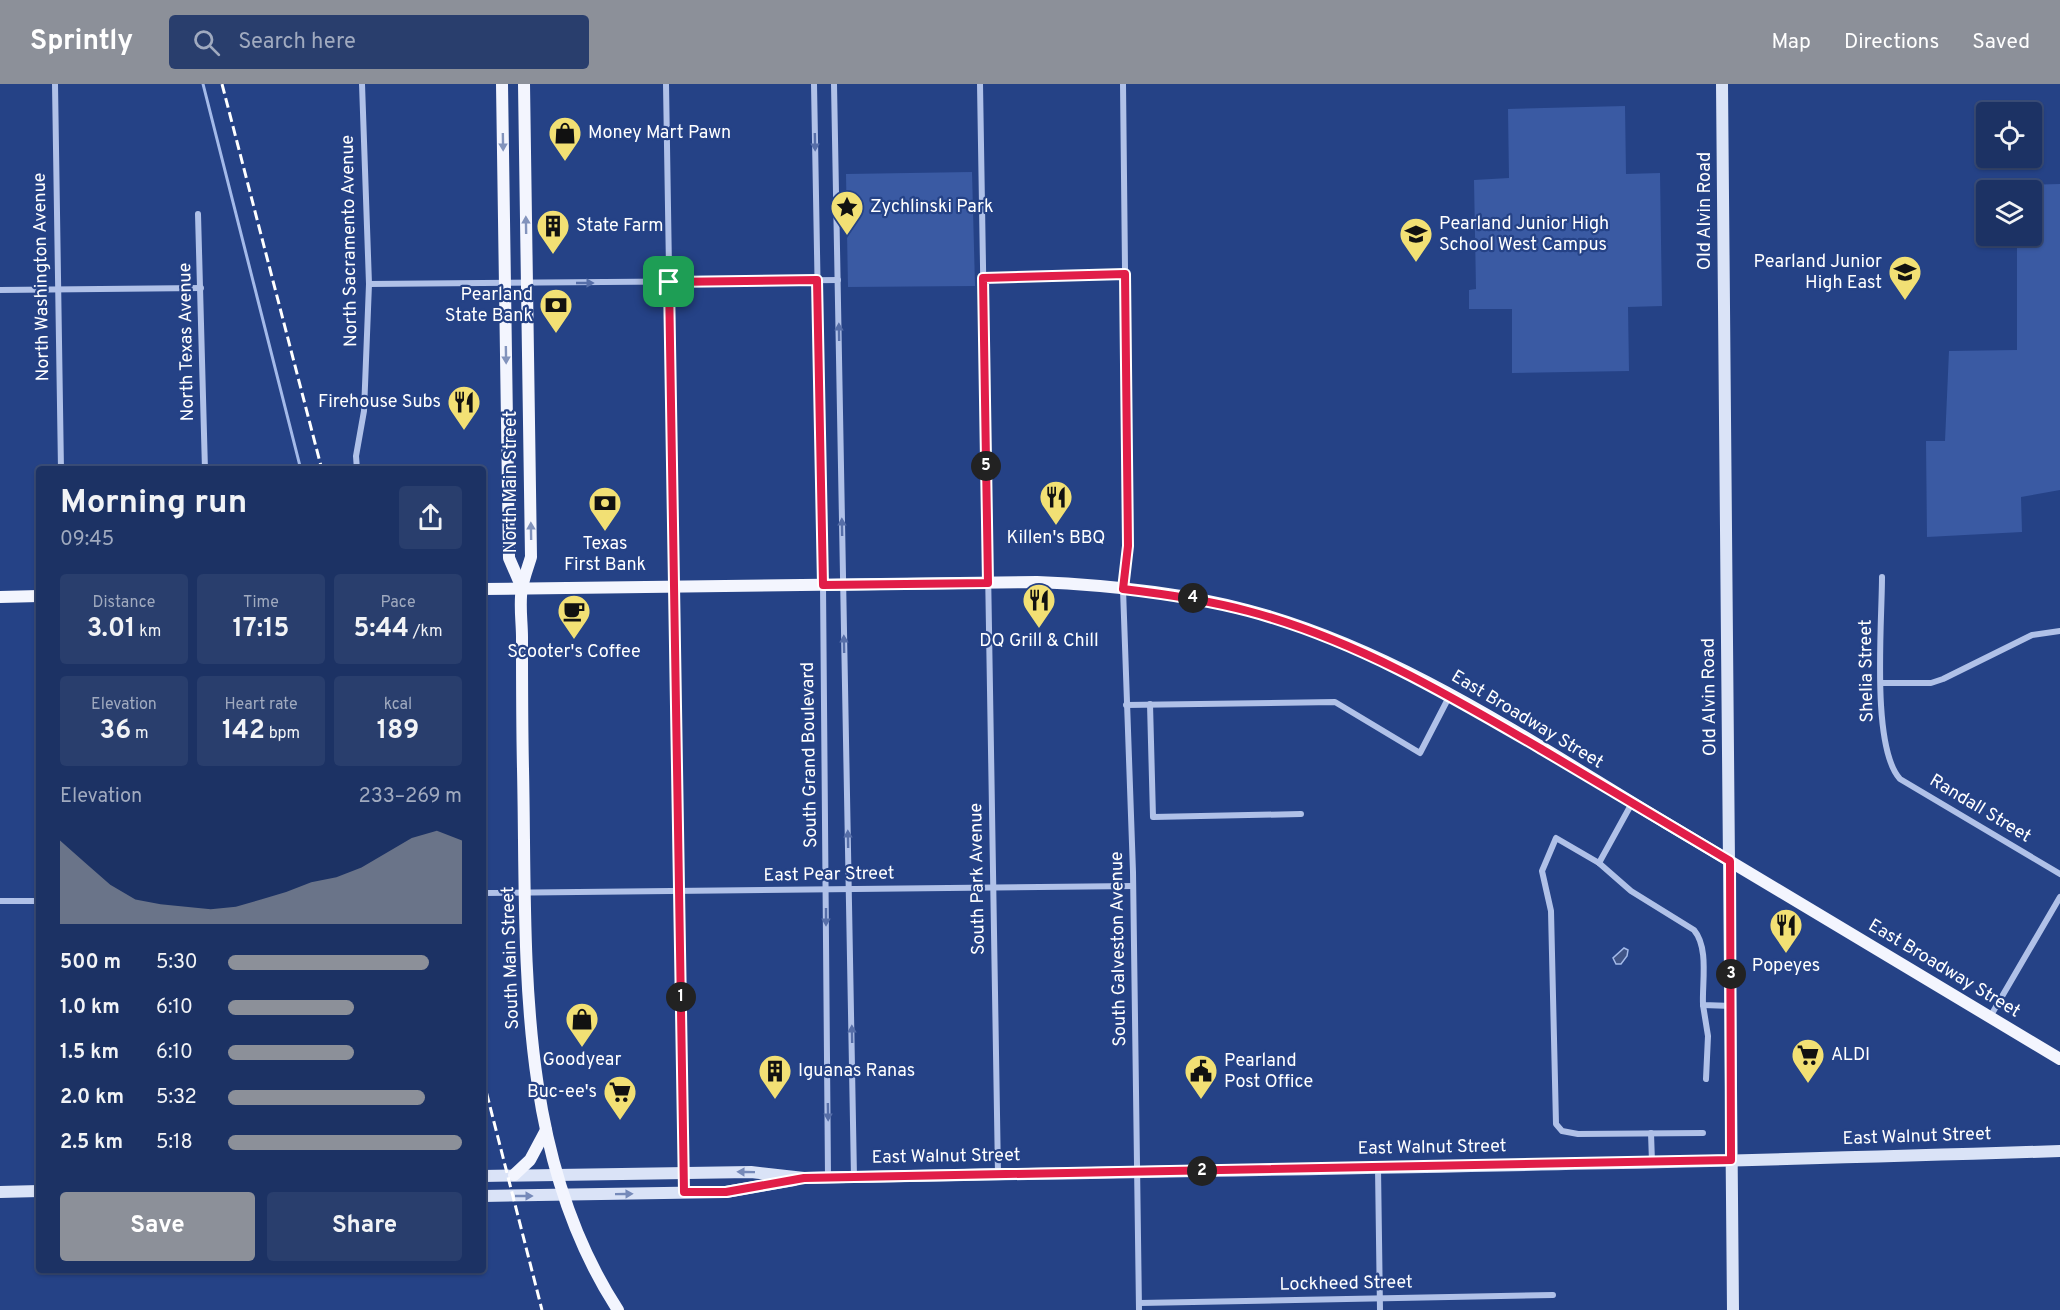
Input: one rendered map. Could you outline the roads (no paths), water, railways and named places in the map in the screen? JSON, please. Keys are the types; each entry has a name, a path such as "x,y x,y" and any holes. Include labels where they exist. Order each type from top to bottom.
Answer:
{"main road":[{"name":"North Main Street","path":"502,84 509,558 522,588"},
{"name":"North Main Street","path":"522,588 531,557 524,84"},
{"name":"East Broadway Street","path":"486,589 1056,583 1193,598 1286,623 1361,652 1450,695 2060,1059"},
{"name":"South Main Street","path":"522,588 529,1004 538,1092 558,1175 579,1236 618,1310"},
{"path":"0,597 36,596"},
{"path":"514,1175 530,1160 546,1130"}],"street":[{"name":"North Washington Avenue","path":"55,84 56,288 61,466"},
{"name":"North Sacramento Avenue","path":"357,466 356,456 364,411 369,284 362,84"},
{"path":"666,84 684,1192"},
{"name":"South Grand Boulevard","path":"814,84 823,585 828,1177"},
{"name":"South Grand Boulevard","path":"834,84 854,1177"},
{"name":"South Park Avenue","path":"980,84 998,1174"},
{"name":"South Galveston Avenue","path":"1123,84 1128,546 1123,589 1125,705 1133,886 1140,1307"},
{"name":"Old Alvin Road","path":"1722,84 1733,1310"},
{"name":"North Texas Avenue","path":"198,214 205,466"},
{"path":"983,278 1125,274"},
{"path":"369,284 838,280"},
{"path":"0,290 201,288"},
{"name":"Shelia Street","path":"1882,577 1883,736 1890,765"},
{"path":"1882,683 1931,683 2032,634 2060,631"},
{"path":"1125,705 1335,702 1420,753 1450,695"},
{"path":"1150,704 1153,817 1301,814"},
{"name":"Randall Street","path":"1890,765 1900,779 2060,874"},
{"path":"1599,863 1632,803"},
{"path":"1703,1133 1578,1134 1562,1131 1556,1124 1551,911 1542,871 1556,838 1599,863 1631,891 1694,930 1701,938 1704,1023 1708,1036 1706,1078"},
{"name":"East Pear Street","path":"486,893 1133,886"},
{"path":"1990,1017 2060,897"},
{"path":"0,901 36,901"},
{"path":"1703,1005 1732,1006"},
{"path":"1651,1133 1652,1162"},
{"name":"East Walnut Street","path":"486,1196 726,1192 804,1178 828,1177 1652,1162 2060,1150"},
{"path":"1378,1167 1380,1310"},
{"name":"East Walnut Street","path":"486,1176 751,1172 804,1178"},
{"path":"0,1192 36,1191"},
{"name":"Lockheed Street","path":"1140,1307 1553,1295"}],"waterway":[{"path":"203,84 300,466"}],"railway":[{"path":"222,84 321,466"},
{"path":"486,1091 542,1310"}],"place":[{"name":"Money Mart Pawn","path":"565,162"},
{"name":"Zychlinski Park","path":"847,236"},
{"name":"State Farm","path":"553,255"},
{"name":"Pearland Junior High School West Campus","path":"1416,263"},
{"name":"Pearland Junior High East","path":"1905,301"},
{"name":"Pearland State Bank","path":"556,334"},
{"name":"Firehouse Subs","path":"464,431"},
{"name":"Killen's BBQ","path":"1056,526"},
{"name":"Texas First Bank","path":"605,532"},
{"name":"DQ Grill & Chill","path":"1039,629"},
{"name":"Scooter's Coffee","path":"574,640"},
{"name":"Popeyes","path":"1786,954"},
{"name":"Goodyear","path":"582,1048"},
{"name":"ALDI","path":"1808,1084"},
{"name":"Iguanas Ranas","path":"775,1100"},
{"name":"Pearland Post Office","path":"1201,1100"},
{"name":"Buc-ee's","path":"620,1121"}]}
